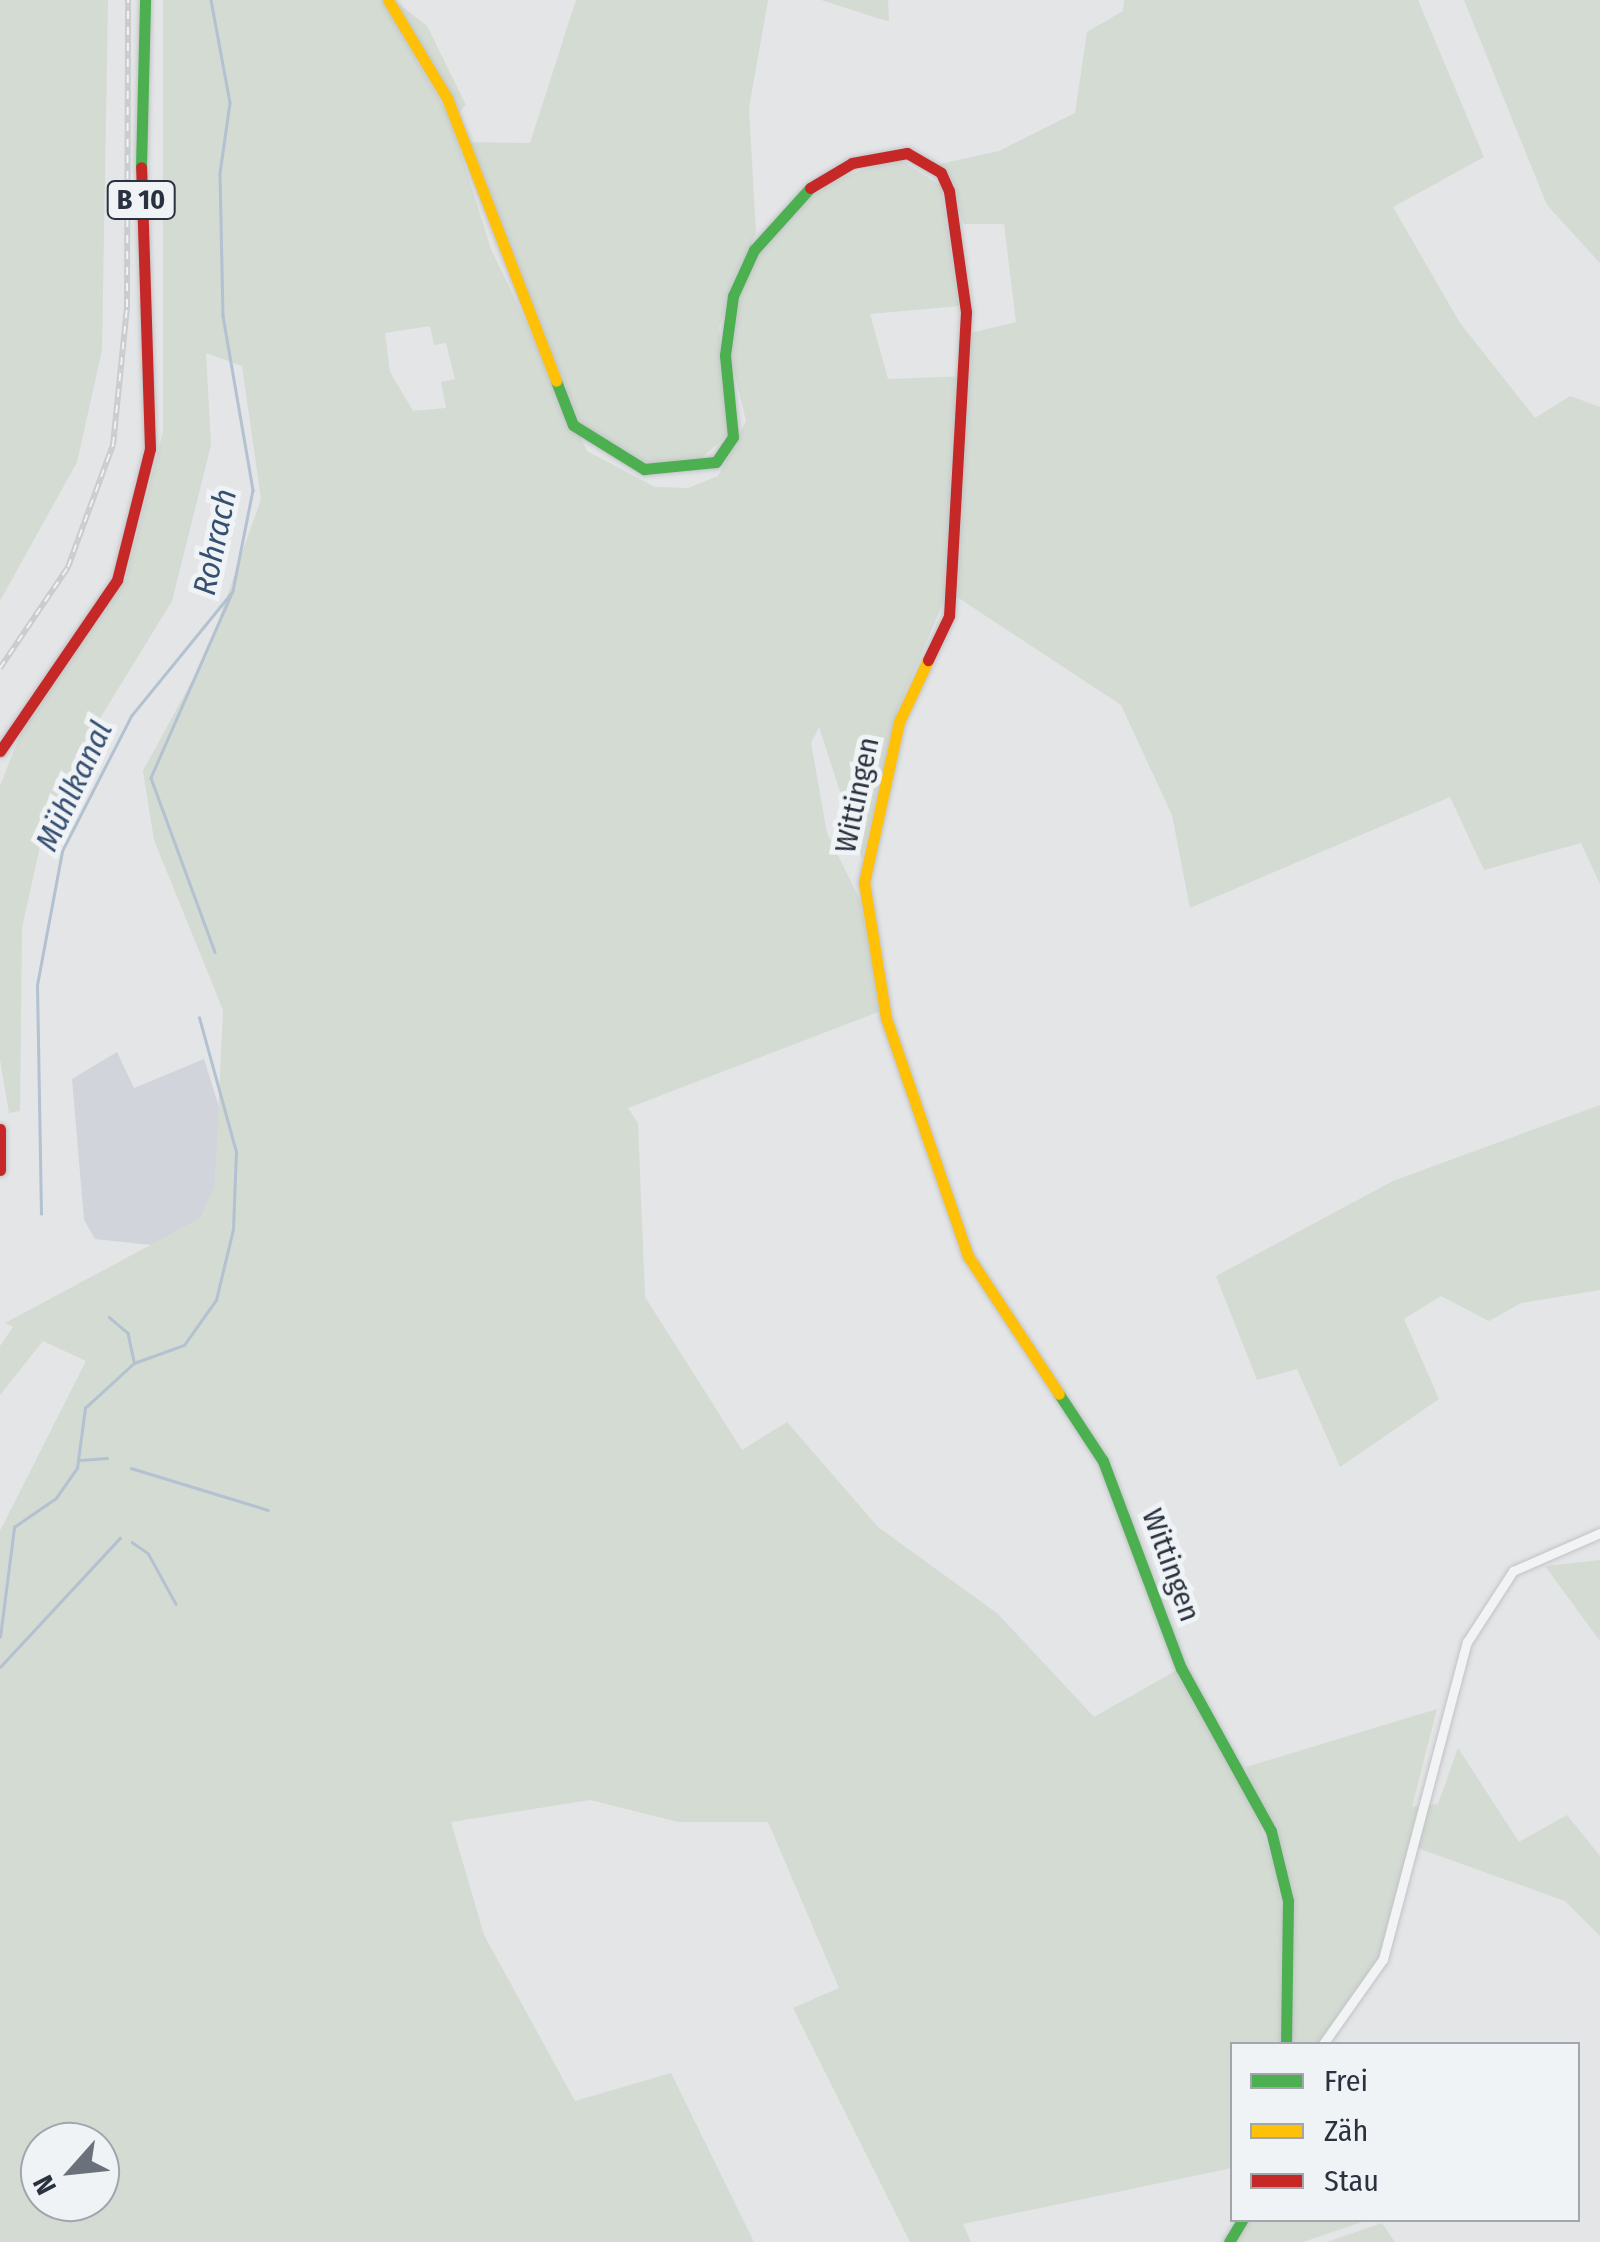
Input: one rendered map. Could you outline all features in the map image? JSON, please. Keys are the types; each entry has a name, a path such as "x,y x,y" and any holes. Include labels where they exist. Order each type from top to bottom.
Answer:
{"street":[{"name":"B 10","path":"0,751 117,580 150,449 152,312 140,186 145,0"},
{"name":"Wittingen","path":"388,0 446,98 558,397 596,447 644,468 684,472 716,462 733,437 735,413 725,327 754,250 814,183 852,163 906,153 941,173 964,257 966,312 948,616 898,722 872,824 864,882 886,1018 968,1256 1103,1461 1147,1558 1181,1668 1271,1831 1288,1901 1286,2042"},
{"path":"0,1129 0,1170"},
{"path":"1323,2042 1383,1959 1468,1642 1513,1571 1600,1533"}],"shaded area":[{"path":"0,0 108,0 102,350 77,462 0,601"},
{"path":"163,0 382,0 449,116 491,249 587,451 655,487 688,488 718,476 746,421 730,354 738,299 760,251 820,185 898,158 941,186 959,306 870,314 888,379 968,376 971,333 1016,322 1004,224 964,224 940,164 999,151 1075,113 1087,32 1123,11 1124,0 1418,0 1484,157 1393,207 1460,323 1535,418 1570,396 1600,407 1600,884 1581,843 1484,870 1450,797 1190,908 1172,815 1121,705 948,591 898,709 862,859 819,727 811,743 827,833 860,900 881,1011 628,1108 638,1123 645,1297 742,1450 787,1422 878,1527 998,1614 1094,1717 1177,1670 1246,1790 1274,1863 1284,1920 1282,2042 1230,2042 1230,2168 963,2224 971,2242 910,2242 793,2008 839,1988 768,1822 678,1822 590,1800 451,1822 484,1935 575,2101 671,2073 754,2242 0,2242 0,1531 86,1361 43,1341 0,1395 0,1346 13,1327 5,1323 201,1218 215,1185 223,1010 154,840 143,771 207,653 261,499 242,366 206,353 211,445 172,601 83,746 42,837 22,928 20,1111 9,1113 0,1059 0,786 27,717 125,580 163,432","holes":["430,326 434,345 446,343 455,379 441,382 446,408 413,411 390,372 385,333"]},
{"path":"394,0 427,26 466,105 458,113"},
{"path":"576,0 768,0 749,108 756,233 719,327 730,433 693,465 647,463 580,424 467,142 530,143"},
{"path":"821,0 888,0 889,21 877,18"},
{"path":"1464,0 1600,0 1600,263 1547,205"},
{"path":"117,1052 134,1088 204,1059 219,1107 215,1185 201,1218 151,1245 95,1239 84,1220 72,1079"},
{"path":"1600,1105 1600,1290 1521,1303 1489,1321 1441,1296 1404,1319 1439,1399 1340,1467 1297,1369 1257,1380 1216,1276 1393,1181"},
{"path":"1600,1560 1600,1641 1545,1566"},
{"path":"1437,1709 1412,1807 1438,1804 1458,1748 1519,1842 1567,1815 1600,1856 1600,1936 1565,1901 1412,1846 1385,1950 1320,2042 1291,2042 1290,1883 1246,1767"},
{"path":"1247,2222 1362,2222 1303,2242 1235,2242"},
{"path":"1382,2223 1395,2242 1327,2242"}],"waterway":[{"name":"Rohrach","path":"211,0 230,103 220,173 223,316 253,490 233,591 151,778 215,952"},
{"name":"Mühlkanal","path":"41,1214 37,985 62,851 131,716 232,592"},
{"name":"Rohrach","path":"0,1637 14,1527 56,1498 77,1468 85,1408 134,1363 184,1345 216,1300 233,1229 236,1152 199,1018"},
{"name":"Mühlkanal","path":"109,1317 128,1333 134,1361"},
{"path":"80,1460 107,1458"},
{"path":"131,1468 268,1510"},
{"path":"0,1667 120,1538"},
{"path":"132,1542 148,1553 176,1604"}],"railway":[{"path":"0,668 68,567 113,445 127,307 128,0"}],"traffic: fast":[{"path":"141,167 145,0"},
{"path":"556,381 573,425 644,469 716,462 733,437 725,355 733,296 754,250 810,188"},
{"path":"1059,1394 1103,1461 1181,1668 1271,1831 1288,1901 1286,2042"},
{"path":"1229,2242 1241,2222"}],"traffic: slow":[{"path":"388,0 447,98 556,381"},
{"path":"928,660 899,722 864,882 886,1018 968,1256 1059,1394"}],"traffic: jam":[{"path":"810,188 852,163 907,153 941,173 949,191 966,312 949,616 928,660"},
{"path":"0,751 117,580 150,449 141,167"},
{"path":"0,1129 0,1170"}]}
